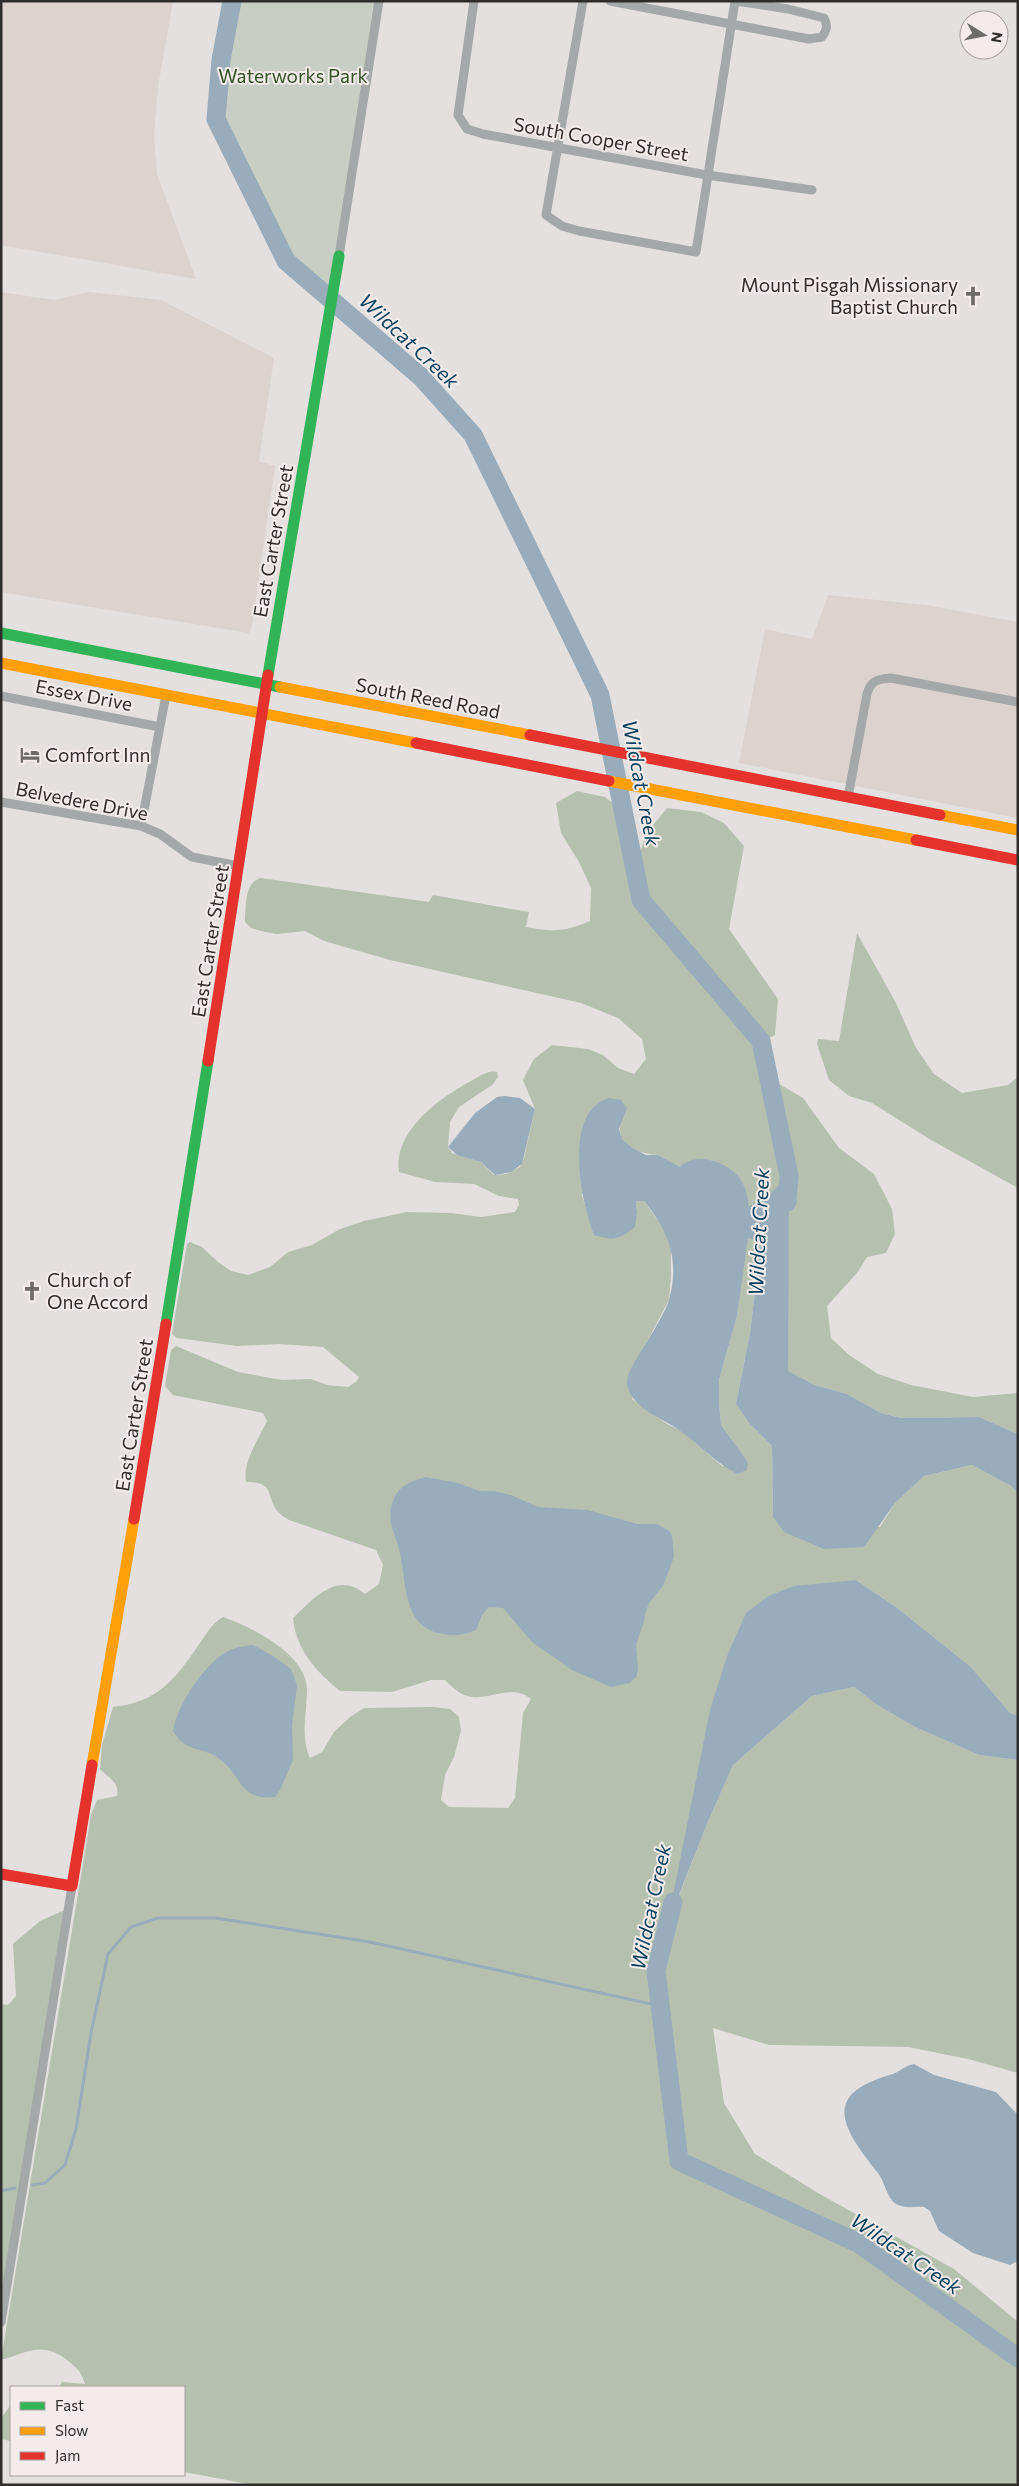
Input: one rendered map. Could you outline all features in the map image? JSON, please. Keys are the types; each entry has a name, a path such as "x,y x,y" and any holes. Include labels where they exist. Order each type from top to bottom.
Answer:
{"main road":[{"name":"East Carter Street","path":"72,1886 157,1386 262,714 339,256"},
{"name":"South Reed Road","path":"1,633 1018,830"},
{"path":"1,663 1018,860"},
{"path":"1,1874 72,1886"}],"street":[{"name":"East Carter Street","path":"339,256 379,1"},
{"name":"South Cooper Street","path":"474,1 458,115 467,129 483,134 707,175 812,190"},
{"path":"583,1 546,216 562,226 579,231 696,252 707,175 731,23 735,1 788,9 824,18 827,24 826,31 822,37 809,39 731,23 610,1"},
{"path":"848,797 867,694 869,687 878,679 891,678 1018,702"},
{"path":"141,826 166,695"},
{"name":"Essex Drive","path":"1,696 160,726"},
{"name":"Belvedere Drive","path":"1,802 141,826 160,834 192,857 239,866"},
{"path":"1,2322 72,1886"}],"shaded area":[{"path":"1,1 173,1 158,87 154,135 157,174 196,279 1,245"},
{"path":"1,292 54,300 89,292 161,300 274,358 259,461 275,466 252,626 249,633 1,592"},
{"path":"828,595 926,605 1018,622 1018,818 739,763 765,629 812,639"}],"green space":[{"name":"Waterworks Park","path":"232,1 379,1 332,301 286,261 216,119 221,60"},
{"path":"577,791 605,797 623,811 635,867 646,834 667,808 701,812 724,823 744,846 729,929 778,999 775,1035 761,1042 769,1078 803,1098 839,1148 874,1174 892,1209 895,1234 886,1253 867,1257 857,1273 827,1306 831,1338 849,1355 878,1374 911,1385 973,1397 1018,1393 1018,1434 979,1417 901,1418 881,1413 847,1394 815,1385 787,1371 789,1177 763,1200 749,1206 658,1155 646,1153 628,1146 621,1137 620,1131 621,1122 627,1108 582,1195 594,1235 637,1212 636,1201 644,1201 665,1230 671,1249 669,1300 644,1347 632,1399 664,1422 683,1432 722,1466 748,1462 721,1425 719,1401 719,1380 737,1316 747,1237 761,1241 750,1333 736,1404 749,1423 772,1446 773,1517 880,1527 895,1503 924,1476 972,1465 1011,1486 1018,1494 1018,1716 1010,1713 971,1667 896,1607 856,1580 768,1596 746,1614 728,1653 669,1921 707,1824 733,1765 812,1696 854,1687 877,1705 915,1727 979,1755 1018,1760 1018,2073 968,2059 908,2047 769,2045 713,2028 724,2103 755,2154 818,2193 954,2269 1018,2322 1018,2485 253,2485 185,2472 185,2386 60,2386 62,2382 85,2384 76,2368 58,2354 50,2351 35,2350 1,2360 91,1815 97,1800 117,1796 117,1787 100,1769 102,1745 113,1707 142,1700 164,1687 174,1678 213,1625 223,1617 262,1635 288,1653 298,1664 304,1676 307,1689 305,1740 310,1758 322,1752 334,1732 350,1717 364,1708 434,1707 450,1709 459,1717 461,1731 454,1757 445,1775 441,1800 449,1807 508,1808 515,1798 523,1713 531,1699 524,1695 510,1692 472,1697 457,1691 445,1680 431,1680 392,1692 340,1691 315,1668 303,1650 298,1640 293,1618 317,1596 335,1586 355,1587 365,1594 379,1584 383,1565 376,1550 289,1520 278,1512 266,1487 262,1484 246,1482 246,1467 267,1421 263,1413 173,1395 165,1386 171,1350 176,1346 238,1372 282,1380 311,1379 327,1385 348,1387 357,1381 359,1377 323,1347 279,1344 237,1346 177,1338 172,1334 187,1244 190,1242 202,1247 231,1271 248,1275 270,1267 288,1252 312,1245 340,1229 364,1221 407,1212 451,1213 481,1217 515,1212 519,1205 518,1199 499,1196 474,1184 435,1182 399,1172 399,1157 403,1143 410,1130 420,1118 457,1089 486,1073 497,1072 498,1077 492,1085 459,1107 450,1122 448,1147 452,1153 481,1162 494,1175 506,1174 520,1167 524,1158 535,1109 523,1080 534,1059 552,1045 588,1049 603,1055 618,1068 634,1074 646,1059 642,1039 618,1018 581,1003 390,960 324,941 305,931 277,934 251,928 245,922 247,896 251,884 261,878 429,902 433,895 529,912 526,927 544,930 565,929 590,921 591,888 579,862 561,833 556,803"},
{"path":"857,933 896,1003 916,1048 934,1074 962,1093 1008,1085 1018,1077 1018,1188 931,1140 872,1103 849,1096 829,1080 817,1044 818,1039 839,1041"},
{"path":"69,1908 1,2322 1,2004 8,2005 16,1996 13,1944 40,1921"},
{"path":"10,2406 10,2441 1,2439 1,2418"}],"water":[{"path":"497,1097 520,1098 535,1109 522,1164 511,1172 495,1175 481,1162 457,1155 448,1147 475,1113"},
{"path":"609,1098 621,1100 627,1108 619,1129 622,1139 631,1147 646,1155 658,1155 680,1167 686,1162 700,1159 723,1165 742,1181 749,1206 763,1200 789,1176 788,1371 815,1385 847,1394 881,1413 901,1418 979,1417 1018,1434 1018,1494 1011,1486 972,1465 924,1476 895,1503 864,1547 824,1549 784,1532 773,1517 772,1446 749,1423 736,1404 750,1333 761,1241 748,1238 737,1316 719,1380 721,1425 748,1462 747,1470 737,1474 676,1428 637,1403 628,1388 628,1375 669,1300 672,1285 673,1259 666,1235 653,1212 644,1201 636,1201 635,1227 620,1237 611,1239 594,1235 584,1202 579,1159 580,1139 585,1121 594,1107"},
{"path":"426,1477 458,1483 479,1491 494,1491 511,1495 538,1507 588,1510 637,1524 657,1524 668,1530 672,1535 674,1557 663,1586 649,1603 645,1614 636,1644 638,1670 636,1677 630,1683 611,1687 572,1670 532,1642 503,1608 489,1607 482,1615 476,1630 464,1634 443,1634 429,1630 420,1622 408,1600 399,1549 390,1514 398,1491 410,1482"},
{"path":"856,1580 896,1607 971,1667 1010,1713 1018,1716 1018,1760 979,1755 915,1727 877,1705 854,1687 812,1696 733,1765 707,1824 667,1925 710,1710 728,1653 746,1613 768,1596 794,1586"},
{"path":"253,1645 291,1669 297,1685 292,1726 293,1760 275,1797 254,1795 242,1786 228,1766 221,1760 209,1753 190,1747 178,1738 173,1731 186,1697 202,1674 230,1650"},
{"path":"914,2064 934,2075 996,2092 1018,2115 1018,2261 1010,2265 973,2253 939,2231 930,2211 924,2207 905,2207 894,2203 880,2177 848,2128 845,2115 846,2103 853,2093 868,2083 894,2074"}],"waterway":[{"name":"Wildcat Creek","path":"232,1 221,60 216,119 286,261 421,377 473,435 600,695 641,900 761,1041 789,1176 787,1202"},
{"name":"Wildcat Creek","path":"673,1902 656,1971 679,2161 858,2243 1018,2358"},
{"path":"32,2185 45,2183 65,2165 76,2129 91,2033 108,1954 131,1927 158,1918 215,1918 370,1942 660,2006"},
{"path":"1,2191 15,2188"}],"traffic: fast":[{"path":"268,675 339,256"},
{"path":"1,633 280,687"},
{"path":"166,1324 208,1061"}],"traffic: slow":[{"path":"1,663 416,743"},
{"path":"280,687 530,735"},
{"path":"609,781 916,840"},
{"path":"940,815 1018,830"},
{"path":"92,1765 134,1519"}],"traffic: jam":[{"path":"208,1061 268,675"},
{"path":"530,735 940,815"},
{"path":"416,743 609,781"},
{"path":"916,840 1018,860"},
{"path":"134,1519 166,1324"},
{"path":"1,1874 72,1886 92,1765"}],"place":[{"name":"Mount Pisgah Missionary Baptist Church","path":"973,296"},
{"name":"Comfort Inn","path":"30,755"},
{"name":"Church of One Accord","path":"32,1291"}]}
